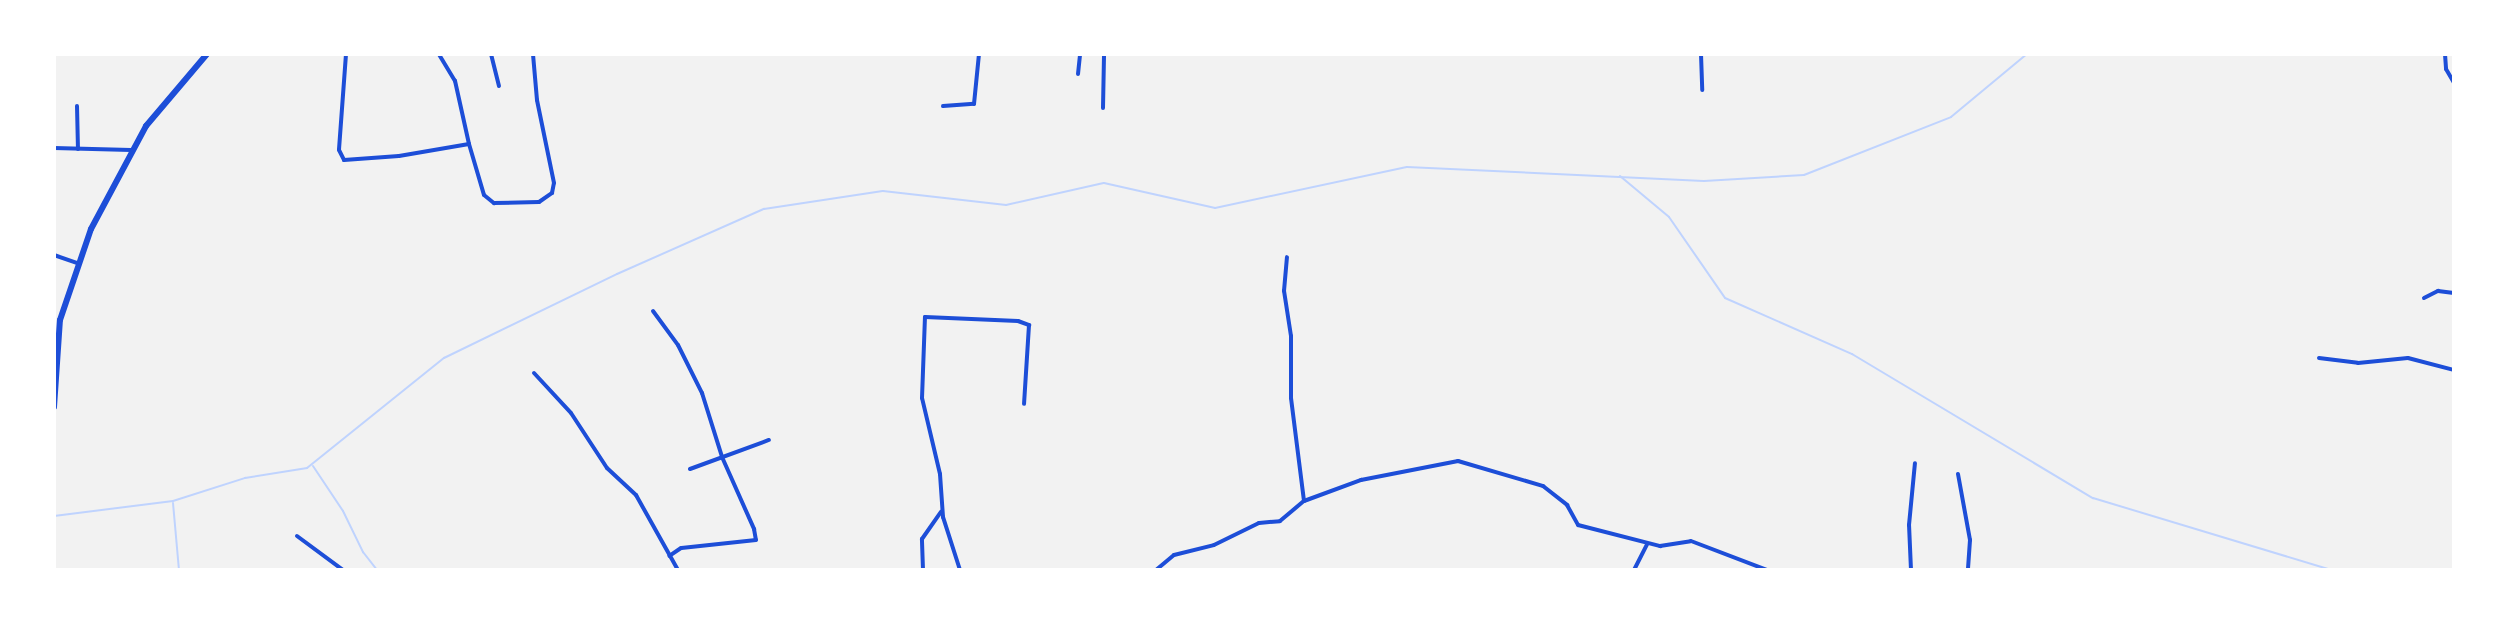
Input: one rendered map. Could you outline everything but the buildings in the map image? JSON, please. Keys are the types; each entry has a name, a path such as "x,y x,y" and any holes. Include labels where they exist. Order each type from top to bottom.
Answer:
{"main road":[{"path":"54,407 60,320 91,229 157,110 207,54"}],"street":[{"path":"346,54 340,157 399,156 469,144"},
{"path":"439,54 455,81 484,195 494,203 539,202 552,193 554,183 537,100 533,54"},
{"path":"491,54 499,86"},
{"path":"943,106 974,104 979,54"},
{"path":"1078,74 1080,54"},
{"path":"1103,108 1101,77 1104,54"},
{"path":"1701,54 1702,90"},
{"path":"2445,54 2446,69 2454,83"},
{"path":"77,106 78,149"},
{"path":"54,148 135,151"},
{"path":"54,255 77,263"},
{"path":"1287,257 1284,291 1291,336 1292,413 1304,501"},
{"path":"2424,298 2438,291 2454,293"},
{"path":"653,311 678,345 702,393 722,457 756,540 681,548 669,556"},
{"path":"960,570 942,511 940,474 922,398 925,317 1018,321 1029,325 1024,404"},
{"path":"2319,358 2358,363 2408,358 2454,370"},
{"path":"534,373 571,413 607,468 636,495 678,570"},
{"path":"690,469 769,440"},
{"path":"1156,570 1174,555 1214,545 1259,523 1280,521 1304,501 1361,480 1458,461 1543,486 1567,505 1578,525 1647,544 1666,546 1691,541 1767,570"},
{"path":"1911,570 1909,525 1915,463"},
{"path":"1958,474 1970,540 1968,570"},
{"path":"923,570 922,539 942,511"},
{"path":"297,536 343,570"},
{"path":"1634,570 1647,544"}],"waterway":[{"path":"54,516 173,501 245,478 307,468 444,358 617,274 764,209 883,191 1006,205 1104,183 1215,208 1407,167 1704,181 1804,175 1951,117 2027,54"},
{"path":"1620,176 1669,217 1725,298 1852,354 2093,498 2331,570"},
{"path":"313,466 343,511 363,552 377,570"},
{"path":"173,503 179,570"}]}
